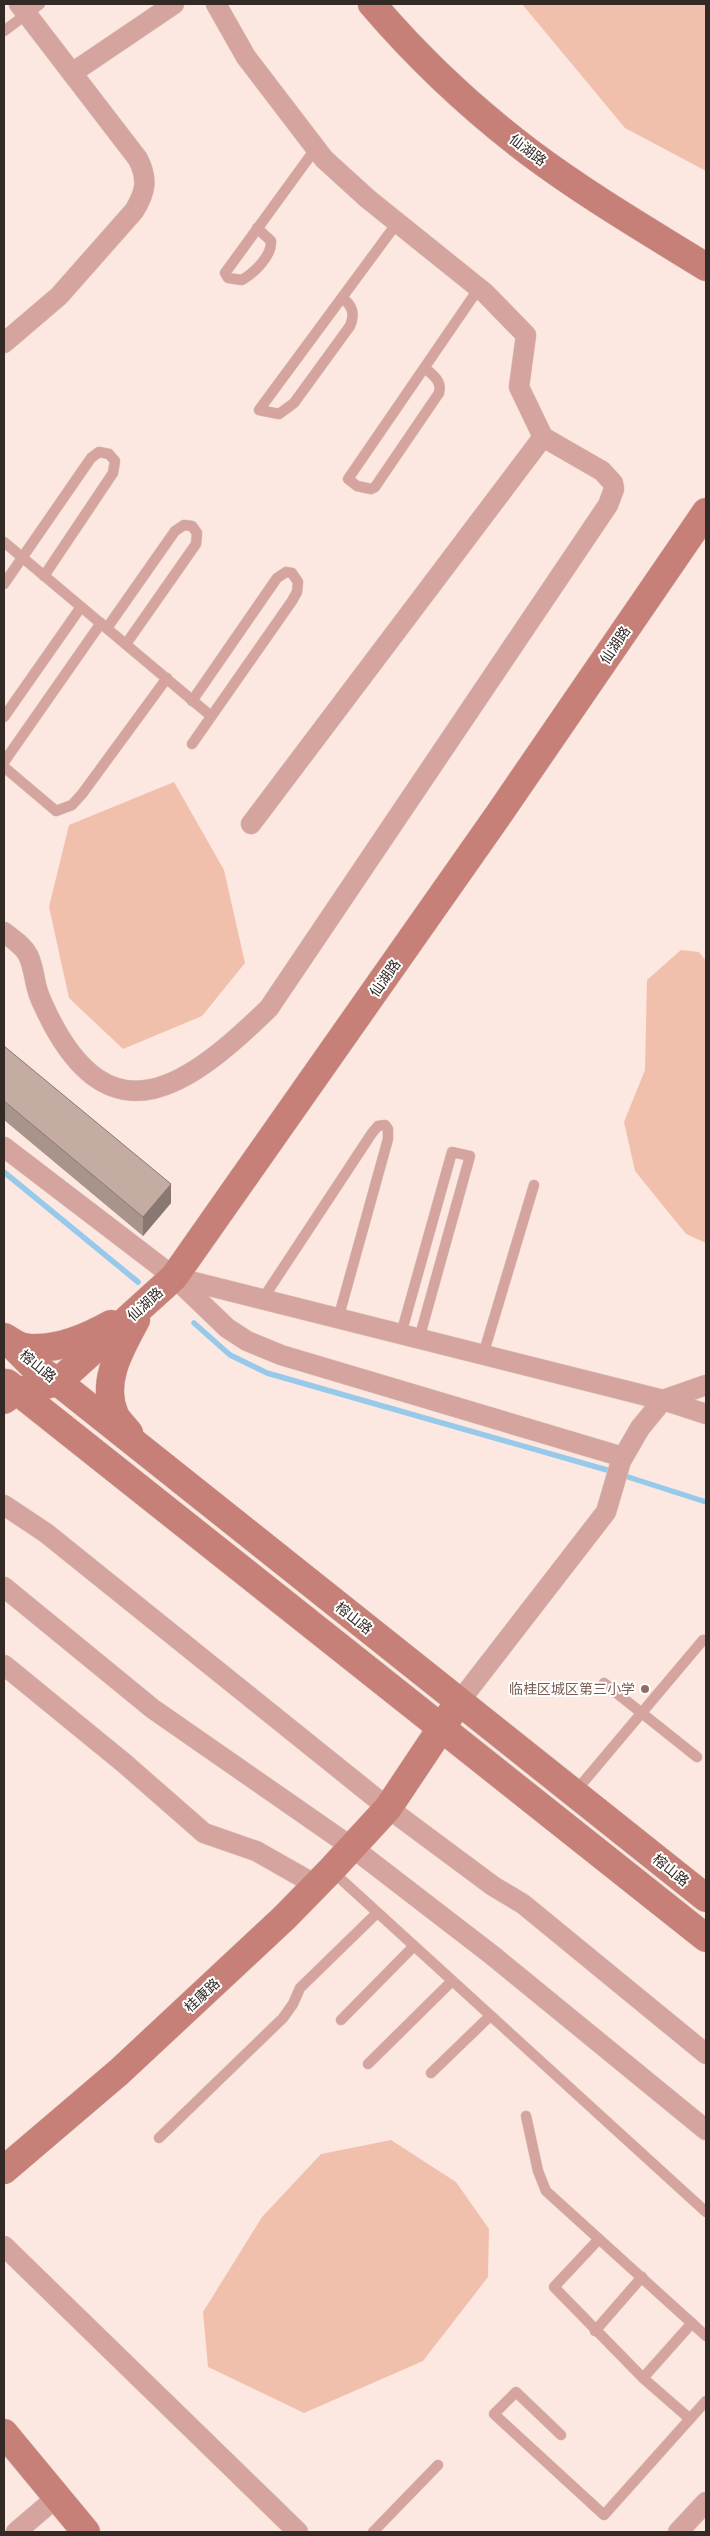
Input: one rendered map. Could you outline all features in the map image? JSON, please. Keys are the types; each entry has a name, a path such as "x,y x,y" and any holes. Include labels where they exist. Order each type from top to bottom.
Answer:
{"street":[{"path":"72,73 174,4"},
{"path":"4,932 28,956 38,992 63,1040 82,1064 102,1082 117,1090 137,1092 164,1087 191,1074 237,1040 269,1008 608,505 614,489 609,477 543,438 518,387 526,335 479,288 397,223 337,172 316,148 246,57 216,4"},
{"name":"仙湖路","path":"372,4 403,40 444,82 528,152 620,214 706,268"},
{"path":"4,343 59,296 134,211 142,198 145,186 144,172 138,159 72,73 29,7"},
{"path":"251,824 543,438"},
{"name":"仙湖路","path":"6,1396 58,1382 174,1277 488,830 706,512"},
{"path":"4,1147 174,1277 227,1328 248,1341 263,1348 623,1457"},
{"path":"174,1277 663,1400 706,1414"},
{"path":"4,1337 23,1347 56,1346 94,1334 143,1306"},
{"path":"142,1450 115,1415 110,1395 113,1364 143,1306"},
{"name":"榕山路","path":"4,1337 32,1365 58,1382 706,1898"},
{"path":"459,1702 606,1512 611,1490 623,1457 640,1428 663,1400 706,1384"},
{"path":"6,1396 46,1416 706,1938"},
{"path":"4,1505 46,1533 388,1808 493,1886 523,1904 706,2054"},
{"path":"4,1587 153,1709 352,1848 492,1955 706,2130"},
{"path":"4,1665 124,1763 204,1833 324,1878"},
{"name":"桂康路","path":"4,2170 120,2072 324,1878 388,1808 459,1702"},
{"path":"4,2246 298,2532"},
{"path":"10,2445 86,2532"},
{"path":"16,2532 57,2497"},
{"path":"678,2532 706,2502"}],"lane":[{"path":"4,31 29,7"},
{"path":"257,228 271,241 268,254 242,280 228,278 225,273 257,228 316,148"},
{"path":"342,298 353,311 354,317 350,326 294,403 279,414 259,410 397,223"},
{"path":"425,368 438,379 439,394 375,487 371,489 358,486 348,478 479,288"},
{"path":"4,584 91,458 99,452 113,456 116,466 113,473 44,576"},
{"path":"4,762 175,531 184,525 192,526 197,533 196,544 126,644"},
{"path":"4,542 212,716"},
{"path":"192,701 277,578 286,572 292,573 298,582 297,592 292,601 192,744"},
{"path":"4,717 82,607"},
{"path":"4,767 56,810 68,807 82,794 168,678"},
{"path":"262,1300 372,1133 378,1126 385,1125 388,1129 388,1139 338,1319"},
{"path":"452,1152 470,1156 410,1337 452,1152"},
{"path":"483,1355 534,1185"},
{"path":"574,1793 703,1640"},
{"path":"604,1683 697,1757"},
{"path":"324,1878 377,1913 706,2212"},
{"path":"160,2138 283,2018 293,2004 300,1988 377,1913"},
{"path":"341,2020 414,1946"},
{"path":"368,2064 452,1981"},
{"path":"431,2073 490,2016"},
{"path":"526,2116 541,2183 546,2191 706,2336"},
{"path":"599,2239 554,2287 643,2378 690,2419"},
{"path":"595,2331 642,2277"},
{"path":"643,2378 692,2323"},
{"path":"561,2435 516,2392 494,2414 604,2515 706,2401"},
{"path":"373,2532 438,2465"}],"shaded area":[{"path":"522,4 706,4 706,171 625,128"},
{"path":"174,782 224,870 245,963 202,1016 123,1049 69,998 49,907 69,825"},
{"path":"681,950 699,952 706,961 706,1243 686,1234 635,1171 624,1122 645,1070 647,980"},
{"path":"391,2140 456,2182 489,2229 488,2277 423,2361 304,2413 208,2367 203,2312 262,2217 321,2154"}],"building":[{"path":"4,1046 171,1184 143,1217 4,1101"}],"waterway":[{"path":"4,1172 138,1282"},
{"path":"194,1323 230,1355 267,1373 607,1470"},
{"path":"625,1476 706,1502"}],"place":[{"name":"临桂区城区第三小学","path":"645,1689"}]}
